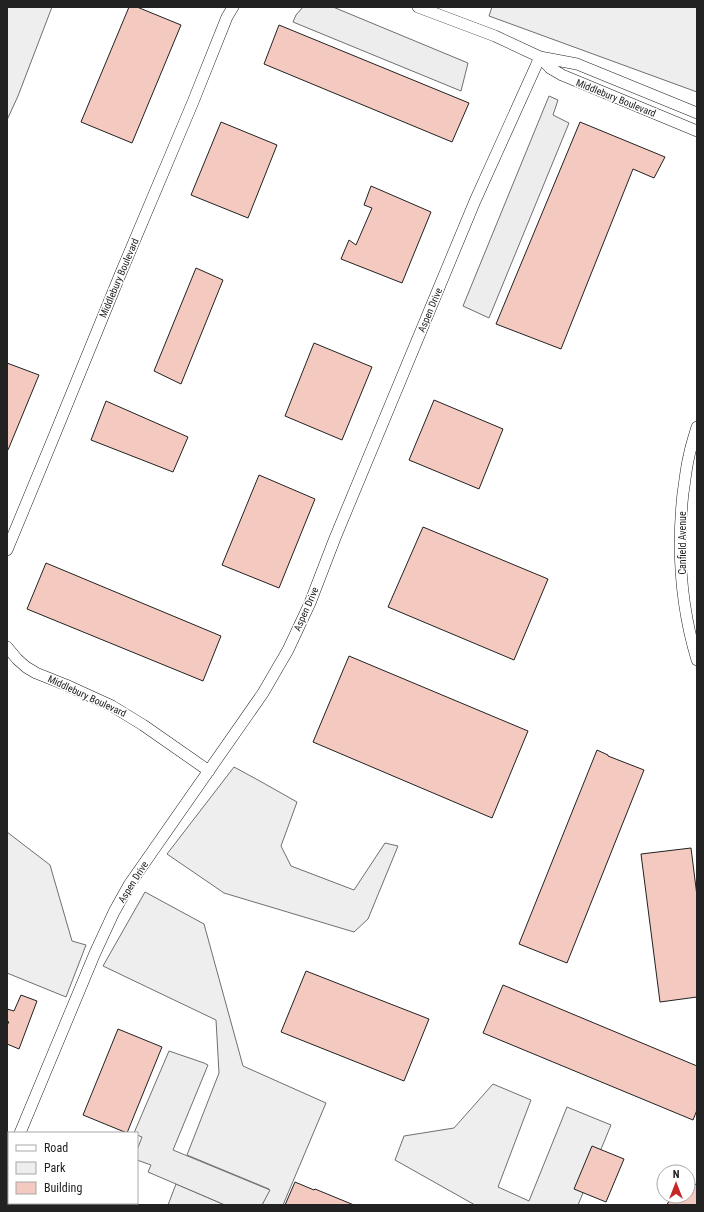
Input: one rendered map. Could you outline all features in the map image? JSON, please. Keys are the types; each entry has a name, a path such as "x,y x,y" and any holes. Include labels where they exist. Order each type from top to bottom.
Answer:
{"street":[{"name":"Middlebury Boulevard","path":"7,550 227,17 233,7"},
{"name":"Middlebury Boulevard","path":"418,7 495,36 540,57 577,64 697,113"},
{"name":"Middlebury Boulevard","path":"540,57 550,68 562,76 697,131"},
{"name":"Aspen Drive","path":"20,1132 95,953 114,912 129,885 263,693 288,650 310,602 475,200 540,57"},
{"name":"Canfield Avenue","path":"697,427 687,464 681,511 681,530 684,596 692,646 697,660"},
{"name":"Middlebury Boulevard","path":"7,647 26,667 36,673 112,706 143,725 208,771"}],"green space":[{"path":"7,7 52,7 18,96 7,120"},
{"path":"492,7 697,7 697,92 489,16"},
{"path":"234,767 297,802 281,846 291,866 354,890 385,843 398,846 368,919 354,932 224,893 167,854"},
{"path":"7,832 50,865 72,941 86,945 66,997 7,973"},
{"path":"145,892 204,924 243,1066 326,1103 283,1205 262,1205 269,1189 187,1155 219,1073 216,1020 103,966"},
{"path":"493,1084 531,1100 498,1187 529,1201 567,1107 611,1125 578,1205 475,1205 395,1160 404,1136 454,1128"},
{"path":"176,1184 225,1205 168,1205"}],"shaded area":[{"path":"303,7 333,7 468,63 461,91 293,22 296,15"},
{"path":"549,96 558,100 553,115 569,123 489,318 463,306"},
{"path":"169,1051 204,1063 208,1065 173,1150 270,1190 262,1205 225,1205 148,1172 151,1165 138,1160 138,1147 142,1137 138,1135 138,1132 134,1132"}],"building":[{"path":"129,7 137,7 181,25 132,143 81,122"},
{"path":"279,25 469,103 452,142 264,64"},
{"path":"221,122 277,145 248,218 191,195"},
{"path":"580,122 665,157 654,178 633,169 561,349 496,324"},
{"path":"371,186 431,212 402,283 341,259 349,240 356,245 372,208 364,205"},
{"path":"196,268 223,280 181,384 154,371"},
{"path":"314,343 372,367 342,440 285,416"},
{"path":"7,363 39,375 8,450 7,450"},
{"path":"434,400 503,429 479,489 409,460"},
{"path":"106,401 188,437 173,472 91,440"},
{"path":"259,475 315,499 279,588 222,565"},
{"path":"423,527 548,579 514,660 388,607"},
{"path":"46,563 221,636 203,681 27,609"},
{"path":"349,656 528,731 492,818 313,742"},
{"path":"597,750 608,756 644,770 567,963 519,944"},
{"path":"691,848 697,896 697,997 660,1002 641,854"},
{"path":"306,971 429,1019 404,1081 281,1032"},
{"path":"503,985 697,1066 697,1110 693,1120 483,1033"},
{"path":"21,995 37,1001 19,1049 7,1044 7,1025 9,1022 7,1021 7,1009 14,1011"},
{"path":"118,1029 162,1047 127,1132 83,1115"},
{"path":"592,1146 624,1159 606,1202 574,1189"},
{"path":"295,1182 314,1190 315,1189 354,1205 285,1205"},
{"path":"697,1185 697,1205 667,1205 696,1204"}]}
